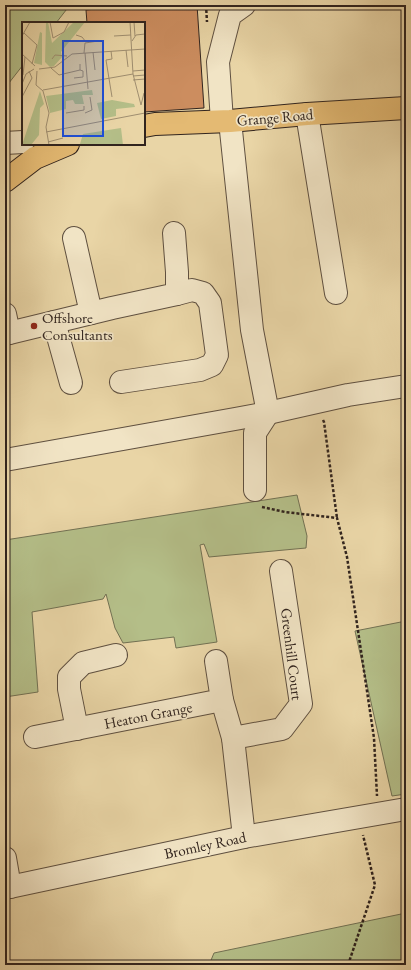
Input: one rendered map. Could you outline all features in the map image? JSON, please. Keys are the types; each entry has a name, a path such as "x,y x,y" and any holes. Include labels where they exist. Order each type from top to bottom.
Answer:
{"main road":[{"name":"Grange Road","path":"145,126 406,108"},
{"path":"5,181 51,147"}],"street":[{"path":"238,7 230,15 218,62 252,330 268,413 255,433 255,490"},
{"path":"307,114 336,293"},
{"path":"5,143 22,142"},
{"path":"174,233 178,272 178,294"},
{"path":"74,238 91,313"},
{"path":"6,327 54,322 192,290 203,293 210,303 217,355 212,365 200,370 121,382"},
{"path":"54,322 71,384"},
{"path":"5,460 268,413 348,395 406,386"},
{"name":"Greenhill Court","path":"233,738 282,729 301,704 285,567"},
{"path":"77,729 69,689 69,677 83,663 116,655"},
{"path":"216,661 222,700 233,738 244,837"},
{"name":"Heaton Grange","path":"35,737 222,700"},
{"name":"Bromley Road","path":"7,887 244,837 406,809"},
{"path":"5,858 7,887"}],"path":[{"path":"304,405 315,411 324,422 337,518 347,557 374,738 368,816 375,885 348,965"},
{"path":"255,490 262,507 285,512 337,518"}],"green space":[{"path":"5,5 70,5 57,22 22,22 22,66 5,88"},
{"path":"297,495 307,536 306,548 209,557 204,544 200,545 217,642 176,648 174,637 123,643 115,628 106,594 103,599 32,612 38,692 5,697 5,540"},
{"path":"406,621 406,794 392,796 355,631"},
{"path":"406,913 406,965 209,965 214,953"}],"building":[{"path":"96,5 197,5 204,108 145,112 145,22 87,22 86,10 96,9"}],"place":[{"name":"Offshore Consultants","path":"34,326"}]}
